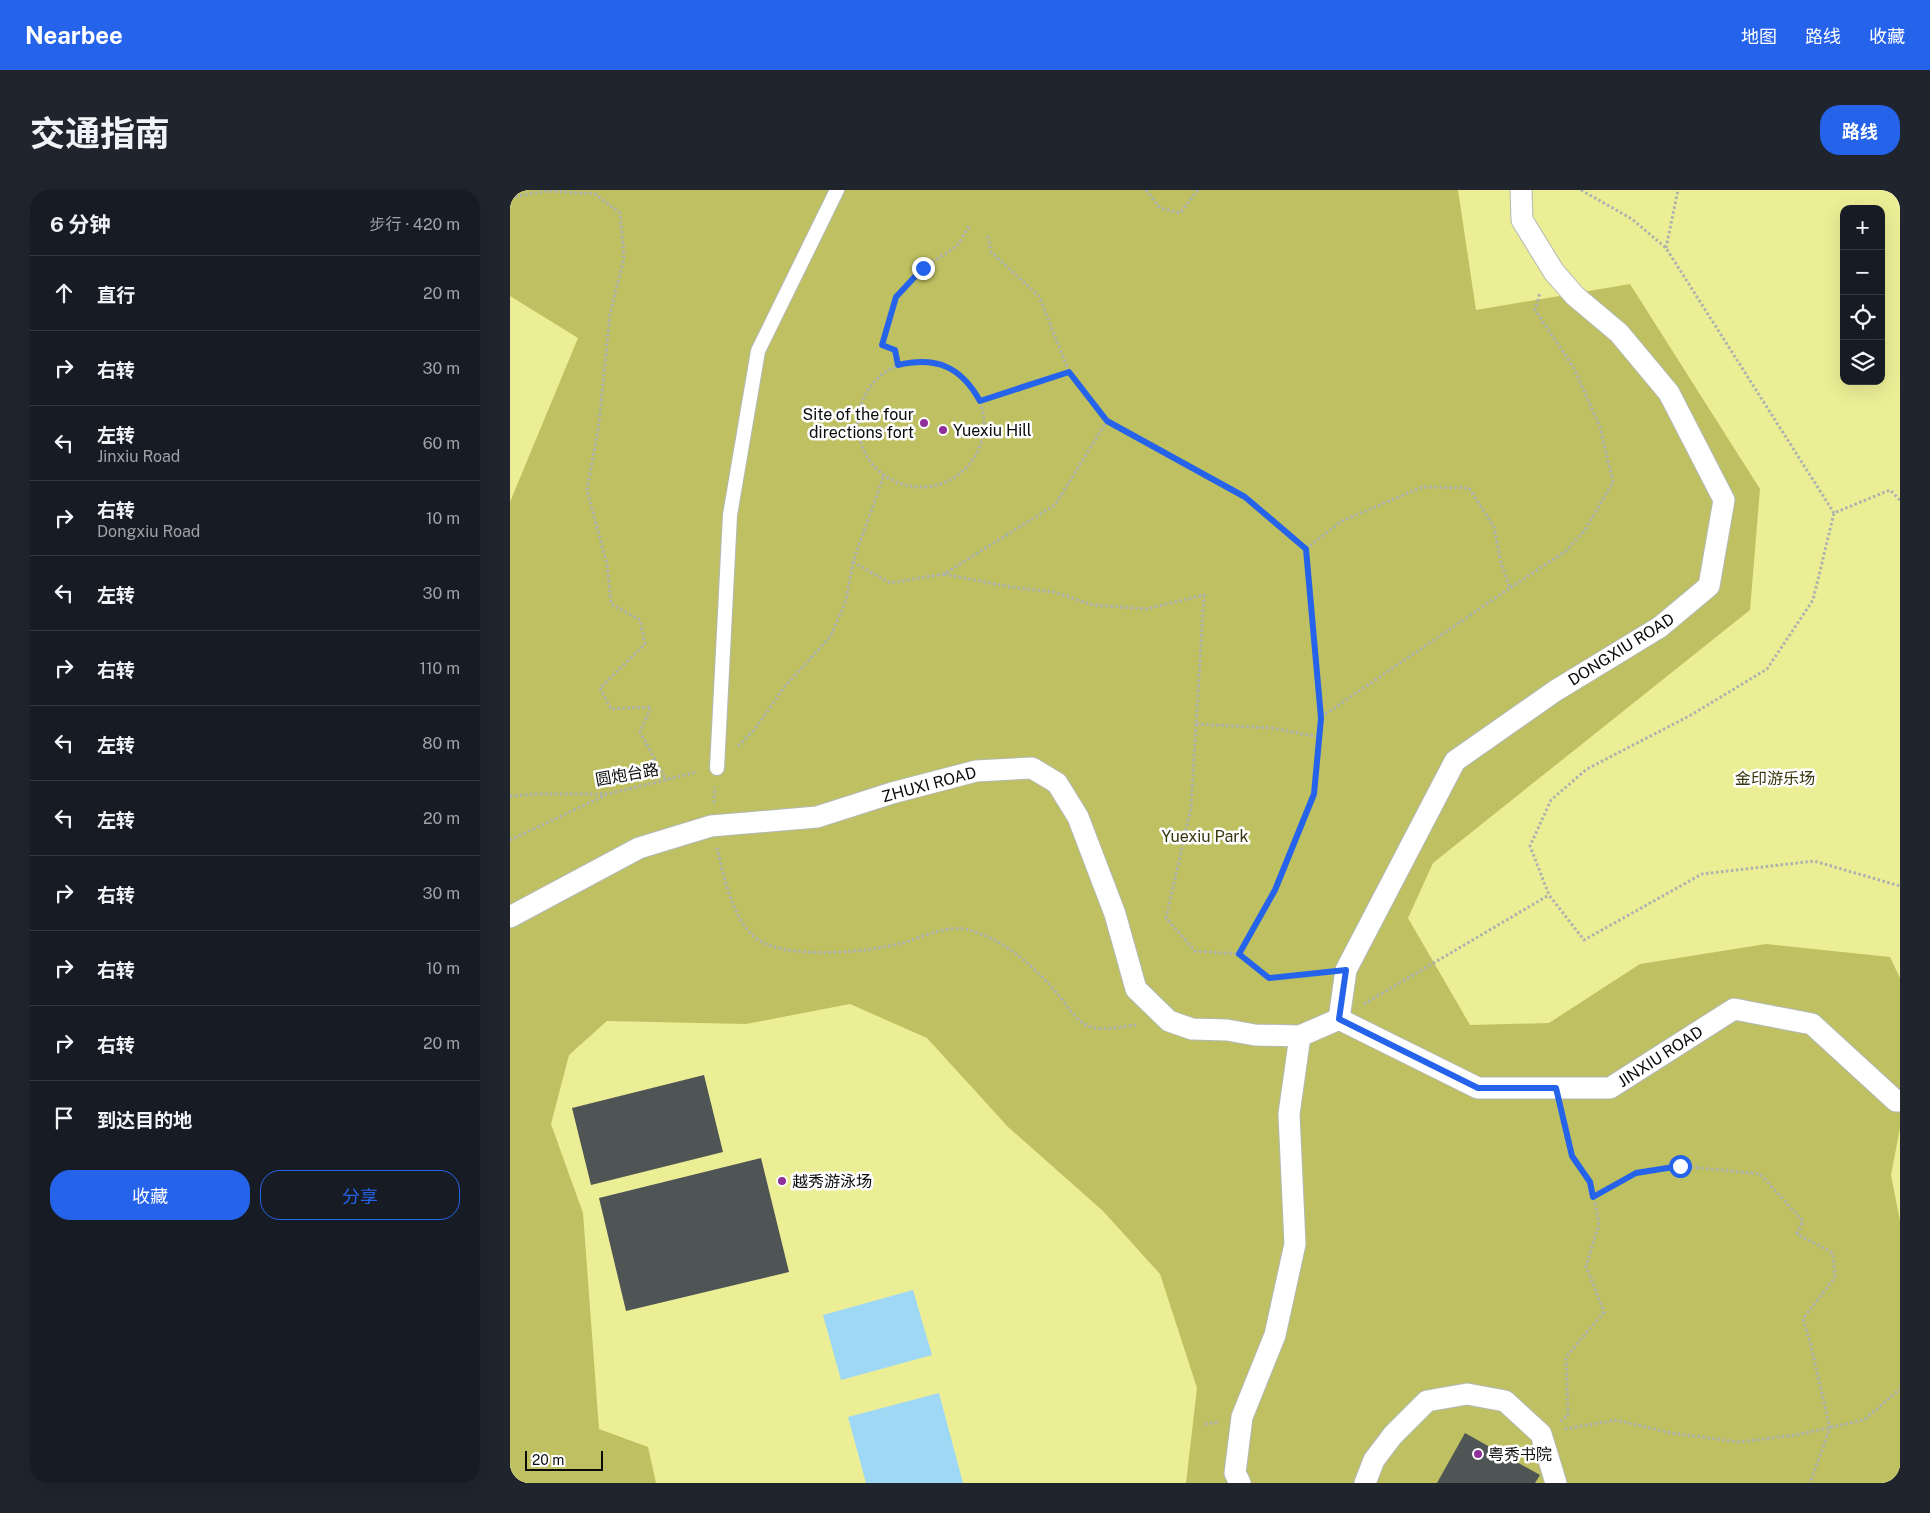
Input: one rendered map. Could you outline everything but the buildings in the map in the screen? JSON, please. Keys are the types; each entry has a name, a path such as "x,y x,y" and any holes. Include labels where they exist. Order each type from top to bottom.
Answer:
{"street":[{"name":"DONGXIU ROAD","path":"1339,1019 1346,970 1454,761 1555,691 1660,627 1709,586 1724,500 1669,392 1619,333 1575,296 1554,272 1522,220 1522,190"},
{"name":"ZHUXI ROAD","path":"510,917 639,848 711,826 817,817 892,793 976,770 1032,768 1057,783 1078,817 1115,914 1136,989 1169,1021 1192,1029 1227,1030 1255,1035 1300,1036"},
{"name":"JINXIU ROAD","path":"1339,1019 1478,1088 1610,1088 1734,1009 1812,1024 1896,1101 1900,1101"},
{"path":"1240,1483 1235,1473 1242,1418 1275,1335 1294,1244 1289,1114 1300,1036 1339,1019"},
{"path":"1366,1483 1374,1460 1393,1435 1427,1401 1467,1394 1505,1401 1541,1434 1556,1483"}],"lane":[{"path":"717,768 730,515 758,351 837,190"}],"path":[{"path":"1146,190 1160,208 1180,213 1198,190"},
{"path":"1581,190 1632,219 1666,248 1834,513 1814,600 1768,668 1691,715 1588,769 1551,800 1530,846 1549,895 1584,940 1702,874 1814,860 1900,886"},
{"path":"1666,248 1678,190"},
{"path":"510,197 548,191 595,194 620,213 624,258 610,314 600,424 587,490 606,564 611,604 640,620 646,644 600,688 611,709 651,707 640,732 666,780"},
{"path":"898,365 895,350 882,345 896,297 923,268 957,246 970,225"},
{"path":"988,236 991,252 1039,296 1069,372 1107,421 1245,497 1306,549 1321,718 1314,794 1275,890 1239,954"},
{"path":"1321,718 1510,588 1566,552 1585,530 1613,482 1600,427 1578,376 1535,310 1543,284 1554,272"},
{"path":"914,362 931,362 946,366 961,375 972,386 980,401 984,421 982,441 974,460 960,474 942,484 922,488 902,484 884,475 871,462 862,445 858,426 861,406 869,389 882,375 898,365 914,362"},
{"path":"980,401 1069,372"},
{"path":"944,574 1055,505 1107,421"},
{"path":"884,475 852,562 846,600 831,636 785,686 755,729 717,768 711,826 728,890 738,914 752,935 766,946 810,953 855,952 901,943 941,931 968,929 1002,943 1042,976 1073,1014 1088,1026 1109,1028 1169,1021"},
{"path":"1306,549 1340,522 1422,487 1469,488 1494,528 1501,563 1510,588"},
{"path":"1834,513 1890,490 1900,500"},
{"path":"852,562 890,583 944,574 1010,587 1054,592 1093,605 1146,609 1204,595 1191,808 1166,918 1195,951 1239,954 1269,978 1346,970"},
{"path":"1196,724 1272,728 1319,737"},
{"name":"圆炮台路","path":"510,796 608,794 717,768"},
{"path":"510,840 608,794"},
{"path":"1339,1019 1549,895"},
{"path":"1541,1434 1568,1416 1566,1357 1604,1312 1586,1266 1599,1224 1590,1182 1572,1156 1556,1088"},
{"path":"1593,1197 1636,1173 1680,1166 1760,1174 1803,1221 1797,1234 1832,1253 1835,1277 1802,1319 1810,1342 1830,1428 1810,1483"},
{"path":"1541,1434 1616,1420 1671,1433 1739,1442 1796,1435 1864,1420 1900,1389"}],"green space":[{"name":"Yuexiu Park","path":"510,190 1900,190 1900,1483 510,1483"},
{"name":"Yuexiu Park","path":"510,190 1458,190 1476,310 1630,284 1760,489 1750,610 1433,863 1408,918 1470,1025 1549,1023 1640,964 1766,944 1890,957 1900,978 1900,1128 1891,1175 1900,1221 1900,1483 1186,1483 1197,1388 1160,1274 1103,1211 1008,1127 927,1038 850,1004 746,1024 607,1021 569,1055 551,1124 583,1213 599,1429 648,1447 656,1483 510,1483 510,502 578,338 510,296"}],"water":[{"path":"913,1290 932,1355 841,1380 823,1315"},
{"path":"939,1393 963,1483 866,1483 848,1417"}],"place":[{"name":"Site of the four directions fort","path":"924,423"},
{"name":"Yuexiu Hill","path":"943,430"},
{"name":"越秀游泳场","path":"782,1181"},
{"name":"粤秀书院","path":"1478,1454"}],"route":[{"path":"923,268 896,297 882,345 895,350 898,365 914,362 931,362 946,366 961,375 972,386 980,401 1069,372 1107,421 1245,497 1306,549 1321,718 1314,794 1275,890 1239,954 1269,978 1346,970 1339,1019 1478,1088 1556,1088 1572,1156 1590,1182 1593,1197 1636,1173 1680,1166"}],"park label":[{"name":"金印游乐场","path":"1775,778"}]}
